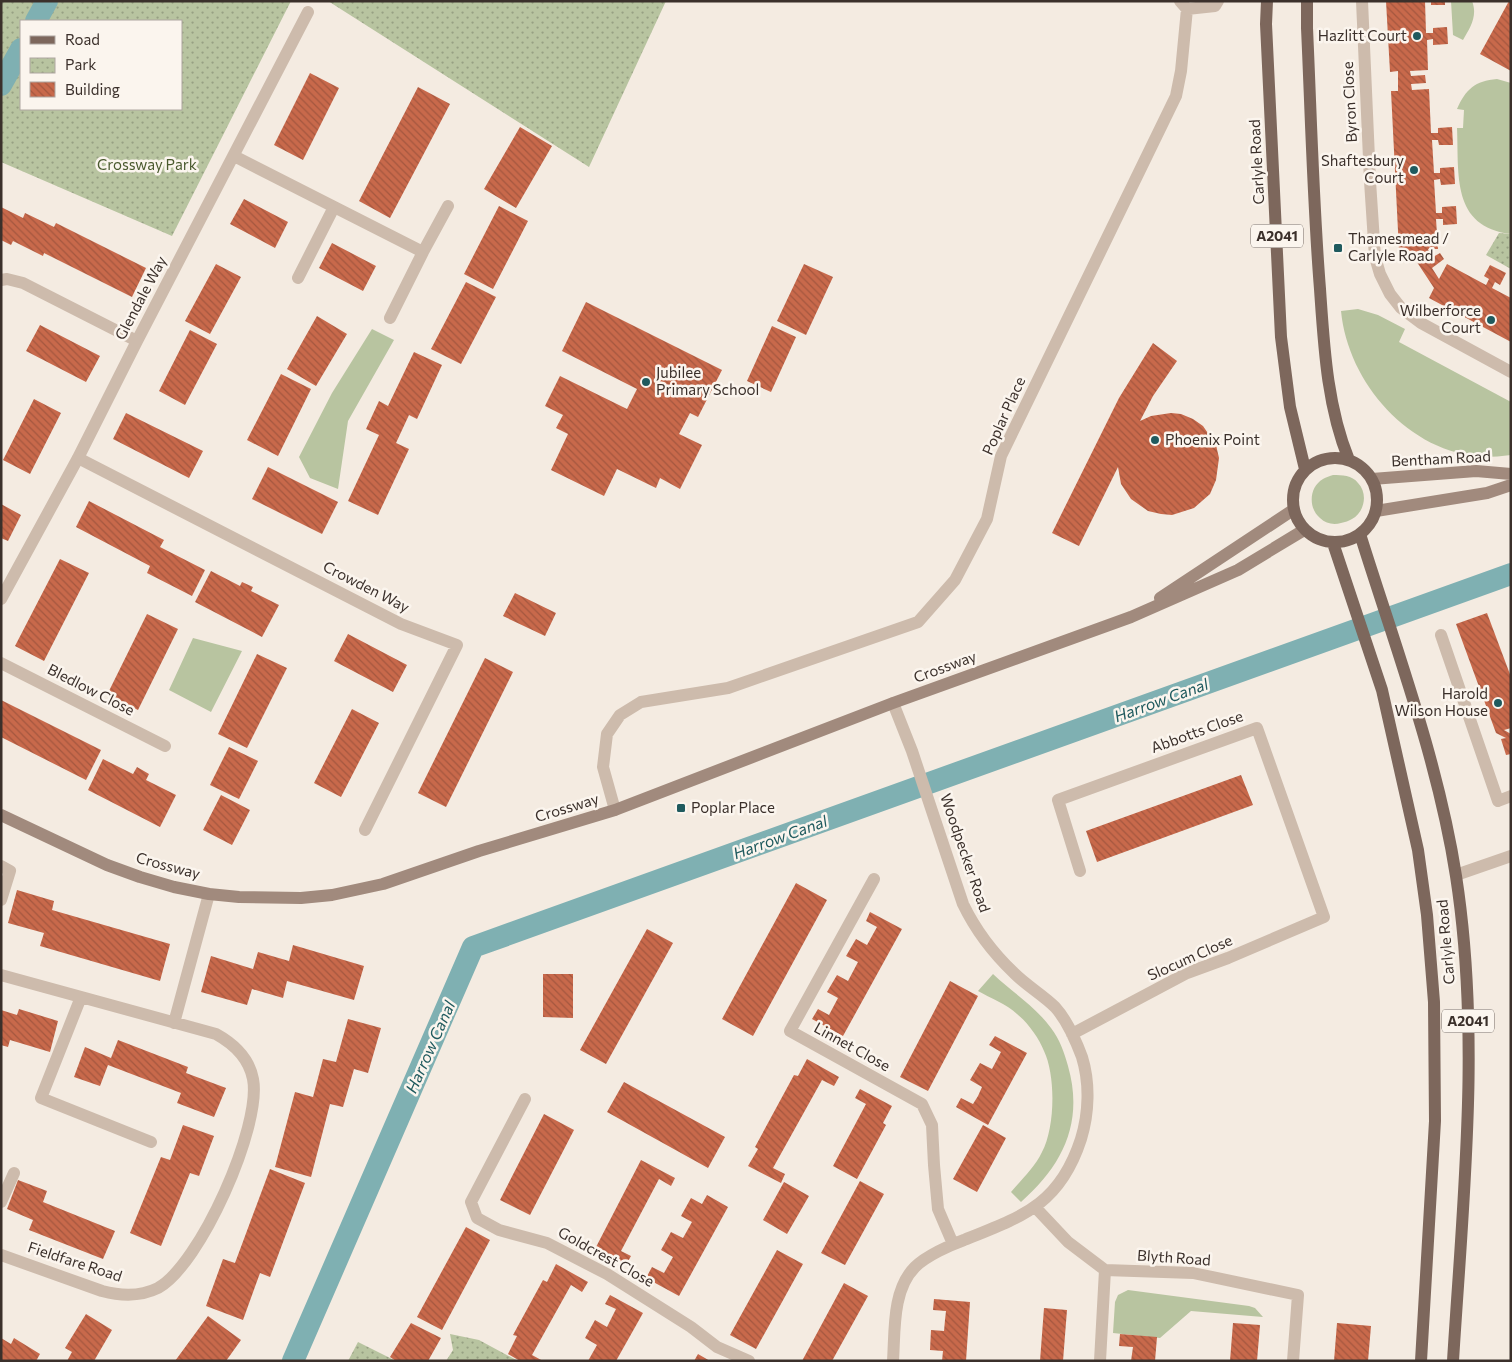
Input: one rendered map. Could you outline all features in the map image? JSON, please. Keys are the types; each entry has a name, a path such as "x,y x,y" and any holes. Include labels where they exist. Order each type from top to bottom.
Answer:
{"main road":[{"name":"Carlyle Road","path":"1267,1 1281,337 1290,408 1305,469"},
{"name":"A2041","path":"1308,1 1307,28 1317,254 1325,358 1340,436 1349,460"},
{"path":"1326,458 1342,458 1362,467 1372,479 1377,493 1376,511 1370,525 1360,534 1347,541 1318,540 1304,530 1293,510 1292,495 1294,486 1305,469 1326,458"},
{"name":"Carlyle Road","path":"1360,534 1436,776 1456,875 1467,986 1470,1051 1466,1166 1453,1361"},
{"name":"Carlyle Road","path":"1333,542 1382,690 1418,850 1427,915 1434,1002 1435,1121 1421,1361"}],"street":[{"path":"1184,5 1215,6 1218,1"},
{"name":"Byron Close","path":"1362,1 1375,257 1380,274 1390,294 1401,308 1422,323 1511,372"},
{"name":"Poplar Place","path":"615,810 604,767 607,734 620,715 641,702 728,688 918,622 955,580 987,519 1001,456 1176,96 1181,71 1184,5"},
{"name":"Glendale Way","path":"1,599 6,583 78,458 308,12"},
{"path":"234,156 423,252"},
{"path":"390,318 448,206"},
{"path":"298,278 334,207"},
{"path":"1,280 7,279 23,283 137,341"},
{"name":"Crowden Way","path":"78,458 401,624 457,645 365,830"},
{"name":"Bentham Road","path":"1372,479 1476,470 1511,474"},
{"path":"1376,511 1487,493 1511,485"},
{"name":"Crossway","path":"1131,617 1293,510"},
{"name":"Crossway","path":"1,815 107,865 140,878 209,894 270,898 332,895 383,884 479,851 615,810 893,703 1131,617 1238,570 1304,530"},
{"path":"1441,635 1498,800 1511,796"},
{"name":"Bledlow Close","path":"1,663 165,746"},
{"name":"Woodpecker Road","path":"893,703 936,819 963,904 973,925 990,949 1056,1009 1072,1034 1082,1058 1087,1080 1088,1105 1084,1130 1075,1158 1060,1183 1049,1196 1035,1207 1017,1217 953,1244 915,1266 908,1277 897,1306 893,1361"},
{"name":"Abbotts Close","path":"1080,871 1058,800 1256,728 1324,917"},
{"path":"1456,875 1511,856"},
{"path":"1,866 10,871 1,900"},
{"name":"Linnet Close","path":"874,879 790,1031 922,1104 932,1125 938,1209 953,1244"},
{"path":"174,1023 209,894"},
{"name":"Slocum Close","path":"1072,1034 1187,973 1228,958 1324,917"},
{"name":"Fieldfare Road","path":"1,974 216,1034 236,1047 249,1066 255,1089 248,1131 228,1188 211,1220 186,1259 168,1280 157,1288 138,1294 116,1295 1,1255"},
{"path":"81,997 41,1098 151,1142"},
{"name":"Goldcrest Close","path":"525,1099 471,1202 477,1218 499,1230 547,1243 607,1274 692,1327 717,1347 749,1361"},
{"path":"1,1202 14,1173"},
{"path":"1035,1207 1068,1242 1105,1270 1100,1361"},
{"name":"Blyth Road","path":"1105,1270 1193,1273 1298,1295 1293,1361"}],"green space":[{"name":"Crossway Park","path":"1,1 291,1 172,236 1,162"},
{"path":"328,1 666,1 589,167"},
{"path":"1451,1 1472,1 1474,6 1474,17 1463,40 1453,35"},
{"path":"1497,79 1511,83 1511,234 1492,229 1478,221 1468,210 1462,196 1459,180 1457,128 1463,128 1464,110 1457,109 1464,96 1472,87"},
{"path":"1499,233 1511,234 1511,269 1486,255"},
{"path":"1358,309 1378,315 1405,329 1399,342 1511,402 1511,455 1484,457 1457,453 1431,443 1408,428 1387,409 1370,388 1356,364 1346,338 1341,311"},
{"path":"372,329 394,340 348,421 338,489 310,478 299,457 332,393"},
{"path":"1333,475 1343,475 1356,480 1361,487 1364,497 1360,512 1356,516 1348,521 1336,524 1327,523 1322,520 1313,509 1312,503 1313,492 1318,483"},
{"path":"193,638 242,651 211,712 169,690"},
{"path":"993,974 1030,1006 1051,1028 1063,1051 1072,1086 1073,1106 1071,1124 1059,1157 1036,1188 1021,1202 1011,1192 1036,1163 1046,1142 1052,1116 1051,1074 1042,1046 1025,1022 1013,1010 978,991"},
{"path":"1128,1290 1249,1306 1255,1308 1263,1317 1191,1311 1160,1338 1113,1333 1115,1302 1118,1295"},
{"path":"450,1334 479,1340 518,1361 446,1361 453,1350"},
{"path":"358,1342 396,1361 348,1361"}],"building":[{"path":"1386,1 1425,1 1426,33 1433,33 1433,28 1447,27 1448,44 1433,45 1433,39 1427,40 1428,70 1410,71 1411,76 1425,75 1426,83 1411,84 1412,90 1429,89 1431,133 1438,133 1438,128 1452,127 1453,145 1439,145 1438,140 1432,140 1434,173 1440,173 1440,168 1454,167 1455,184 1441,185 1440,179 1434,180 1436,213 1442,213 1442,207 1456,206 1457,224 1443,225 1443,219 1436,219 1438,249 1428,249 1433,257 1440,253 1444,259 1432,268 1439,279 1447,264 1486,285 1489,279 1484,276 1490,265 1506,273 1500,285 1495,282 1492,288 1511,298 1511,342 1429,298 1434,288 1409,250 1399,251 1391,91 1398,91 1398,71 1390,72"},
{"name":"Hazlitt Court","path":"1431,1 1445,1 1445,5 1431,5"},
{"path":"1509,1 1511,1 1511,71 1480,54"},
{"path":"310,73 339,88 303,160 274,145"},
{"path":"418,87 450,104 390,218 359,201"},
{"path":"520,127 552,146 516,208 484,189"},
{"path":"244,199 288,222 275,248 230,224"},
{"path":"499,206 528,221 493,289 464,274"},
{"path":"1,207 23,218 25,213 54,227 56,223 146,268 132,297 44,253 43,256 13,241 11,245 1,240"},
{"path":"332,243 376,266 363,291 319,268"},
{"path":"216,264 241,277 210,334 185,321"},
{"path":"804,264 833,277 806,335 777,321"},
{"path":"466,282 496,297 461,364 431,349"},
{"path":"586,302 722,370 698,417 690,413 679,434 702,445 680,489 660,478 656,488 617,469 604,496 551,470 568,434 556,428 563,415 545,406 560,376 627,409 637,389 562,351"},
{"path":"317,316 347,334 316,386 287,369"},
{"path":"40,325 100,356 86,382 26,351"},
{"path":"772,326 796,337 771,392 747,381"},
{"path":"190,330 217,344 185,405 159,391"},
{"name":"Phoenix Point","path":"1153,343 1177,361 1153,396 1140,421 1151,416 1171,413 1181,414 1203,426 1216,445 1219,458 1216,480 1210,494 1194,508 1172,515 1161,514 1148,511 1131,499 1121,484 1118,467 1079,546 1052,533 1119,398"},
{"path":"414,352 442,365 417,419 409,415 396,443 409,449 378,515 348,501 379,435 366,429 379,401 388,406"},
{"path":"281,374 311,389 278,456 247,440"},
{"path":"34,399 61,413 30,474 3,460"},
{"path":"126,413 203,451 189,478 113,439"},
{"path":"268,467 338,502 322,534 252,499"},
{"path":"89,501 164,540 160,547 205,570 192,596 147,573 150,566 76,527"},
{"path":"1,504 21,515 8,541 1,538"},
{"path":"60,559 89,573 44,661 15,646"},
{"path":"211,571 240,586 242,582 253,587 251,591 279,605 262,637 195,602"},
{"path":"515,593 556,613 545,636 503,616"},
{"name":"Harold Wilson House","path":"1487,613 1511,677 1511,728 1504,730 1511,734 1511,754 1506,755 1501,739 1506,738 1496,733 1456,624"},
{"path":"147,614 178,629 138,710 107,695"},
{"path":"348,634 407,665 393,692 334,661"},
{"path":"257,654 287,668 247,748 218,734"},
{"path":"485,658 513,672 446,807 418,793"},
{"path":"1,700 101,750 86,780 1,737"},
{"path":"352,709 379,723 341,797 314,783"},
{"path":"229,747 258,761 239,799 210,785"},
{"path":"103,759 133,774 137,767 149,774 146,780 176,795 160,827 88,790"},
{"path":"1241,775 1253,805 1097,862 1086,831"},
{"path":"221,795 250,810 232,845 203,830"},
{"path":"796,883 827,900 753,1036 722,1019"},
{"path":"17,890 54,901 52,910 170,944 160,981 40,946 44,933 8,923"},
{"path":"870,912 902,929 843,1036 812,1019 818,1009 829,1015 838,998 827,992 837,975 848,981 858,962 846,956 856,939 867,945 877,927 866,921"},
{"path":"647,929 673,943 606,1064 580,1050"},
{"path":"293,945 364,966 354,1000 287,981 283,998 252,989 247,1005 201,992 211,956 253,969 258,952 289,961"},
{"path":"543,974 573,974 573,1018 543,1017"},
{"path":"950,981 978,996 928,1091 900,1077"},
{"path":"19,1009 58,1021 50,1052 10,1040 8,1047 1,1045 1,1010 17,1015"},
{"path":"348,1019 381,1028 368,1073 354,1069 343,1107 330,1104 311,1177 275,1167 295,1092 313,1097 323,1059 336,1062"},
{"path":"995,1036 1027,1053 988,1125 956,1107 961,1098 973,1104 978,1096 982,1087 970,1080 980,1063 992,1069 1001,1052 989,1045"},
{"path":"118,1040 188,1067 186,1073 226,1088 214,1117 177,1103 181,1093 108,1065 100,1086 74,1077 85,1047 111,1058"},
{"path":"807,1059 839,1077 834,1086 822,1080 773,1168 785,1174 781,1183 748,1166 758,1149 755,1147 794,1075 798,1076"},
{"path":"624,1082 725,1137 708,1168 607,1112"},
{"path":"860,1089 892,1106 883,1123 886,1125 857,1179 833,1166 866,1104 855,1098"},
{"path":"544,1114 574,1130 530,1215 500,1200"},
{"path":"183,1125 214,1136 199,1176 190,1173 161,1246 130,1233 161,1157 170,1160"},
{"path":"983,1125 1006,1138 977,1192 953,1179"},
{"path":"641,1160 675,1178 671,1186 659,1179 621,1251 631,1256 626,1265 595,1249"},
{"path":"270,1169 305,1183 270,1277 260,1273 243,1320 206,1306 223,1259 235,1263"},
{"path":"18,1180 47,1191 43,1202 115,1231 103,1259 29,1230 33,1220 7,1209"},
{"path":"860,1181 884,1194 845,1265 821,1253"},
{"path":"784,1182 809,1196 787,1234 763,1220"},
{"path":"707,1195 728,1207 679,1296 646,1278 652,1267 664,1273 673,1257 661,1250 671,1232 683,1238 692,1222 681,1216 691,1198 702,1204"},
{"path":"466,1227 490,1240 442,1330 417,1317"},
{"path":"777,1250 803,1264 756,1349 730,1335"},
{"path":"556,1264 588,1282 582,1292 571,1285 532,1355 543,1361 520,1361 508,1354 517,1336 513,1335 543,1280 547,1282"},
{"path":"844,1283 868,1296 832,1361 802,1361"},
{"path":"610,1295 643,1313 616,1361 588,1361 597,1345 585,1338 595,1320 607,1327 616,1309 605,1304"},
{"path":"934,1299 970,1302 966,1361 942,1361 943,1351 930,1350 931,1330 944,1331 946,1311 933,1310"},
{"path":"1044,1308 1067,1310 1063,1361 1040,1361"},
{"path":"86,1314 112,1330 94,1361 67,1361 72,1352 65,1348"},
{"path":"208,1316 241,1340 226,1361 175,1361"},
{"path":"411,1323 441,1338 428,1361 396,1361 390,1357"},
{"path":"1233,1323 1260,1325 1257,1361 1230,1361"},
{"path":"1337,1323 1371,1326 1368,1361 1334,1361"},
{"path":"1120,1334 1157,1337 1155,1361 1131,1361 1133,1347 1119,1346"},
{"path":"1,1338 11,1344 14,1338 40,1354 36,1361 1,1361"},
{"path":"698,1354 710,1361 694,1361"}],"waterway":[{"path":"37,20 47,1"},
{"path":"1,85 20,51"},
{"name":"Harrow Canal","path":"293,1361 473,947 1511,574"}],"place":[{"name":"Hazlitt Court","path":"1417,36"},
{"name":"Shaftesbury Court","path":"1414,170"},
{"name":"Thamesmead / Carlyle Road","path":"1338,248"},
{"name":"Wilberforce Court","path":"1491,320"},
{"name":"Jubilee Primary School","path":"646,382"},
{"name":"Phoenix Point","path":"1155,440"},
{"name":"Harold Wilson House","path":"1498,703"},
{"name":"Poplar Place","path":"681,808"}]}
